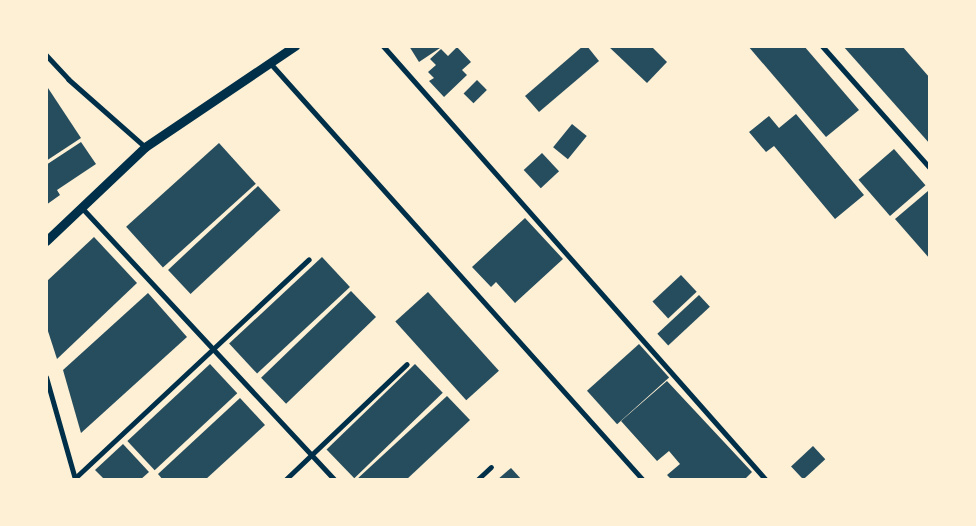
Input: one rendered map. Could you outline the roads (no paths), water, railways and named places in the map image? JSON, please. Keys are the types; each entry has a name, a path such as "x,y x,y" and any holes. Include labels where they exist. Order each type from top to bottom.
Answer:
{"street":[{"path":"46,241 145,147 295,46"},
{"path":"383,46 766,480"},
{"path":"822,46 930,168"},
{"path":"46,54 68,78 145,147"},
{"path":"270,63 643,480"},
{"path":"82,208 335,480"},
{"path":"46,376 75,479 309,259"},
{"path":"285,480 407,364"},
{"path":"477,480 491,467"}]}
